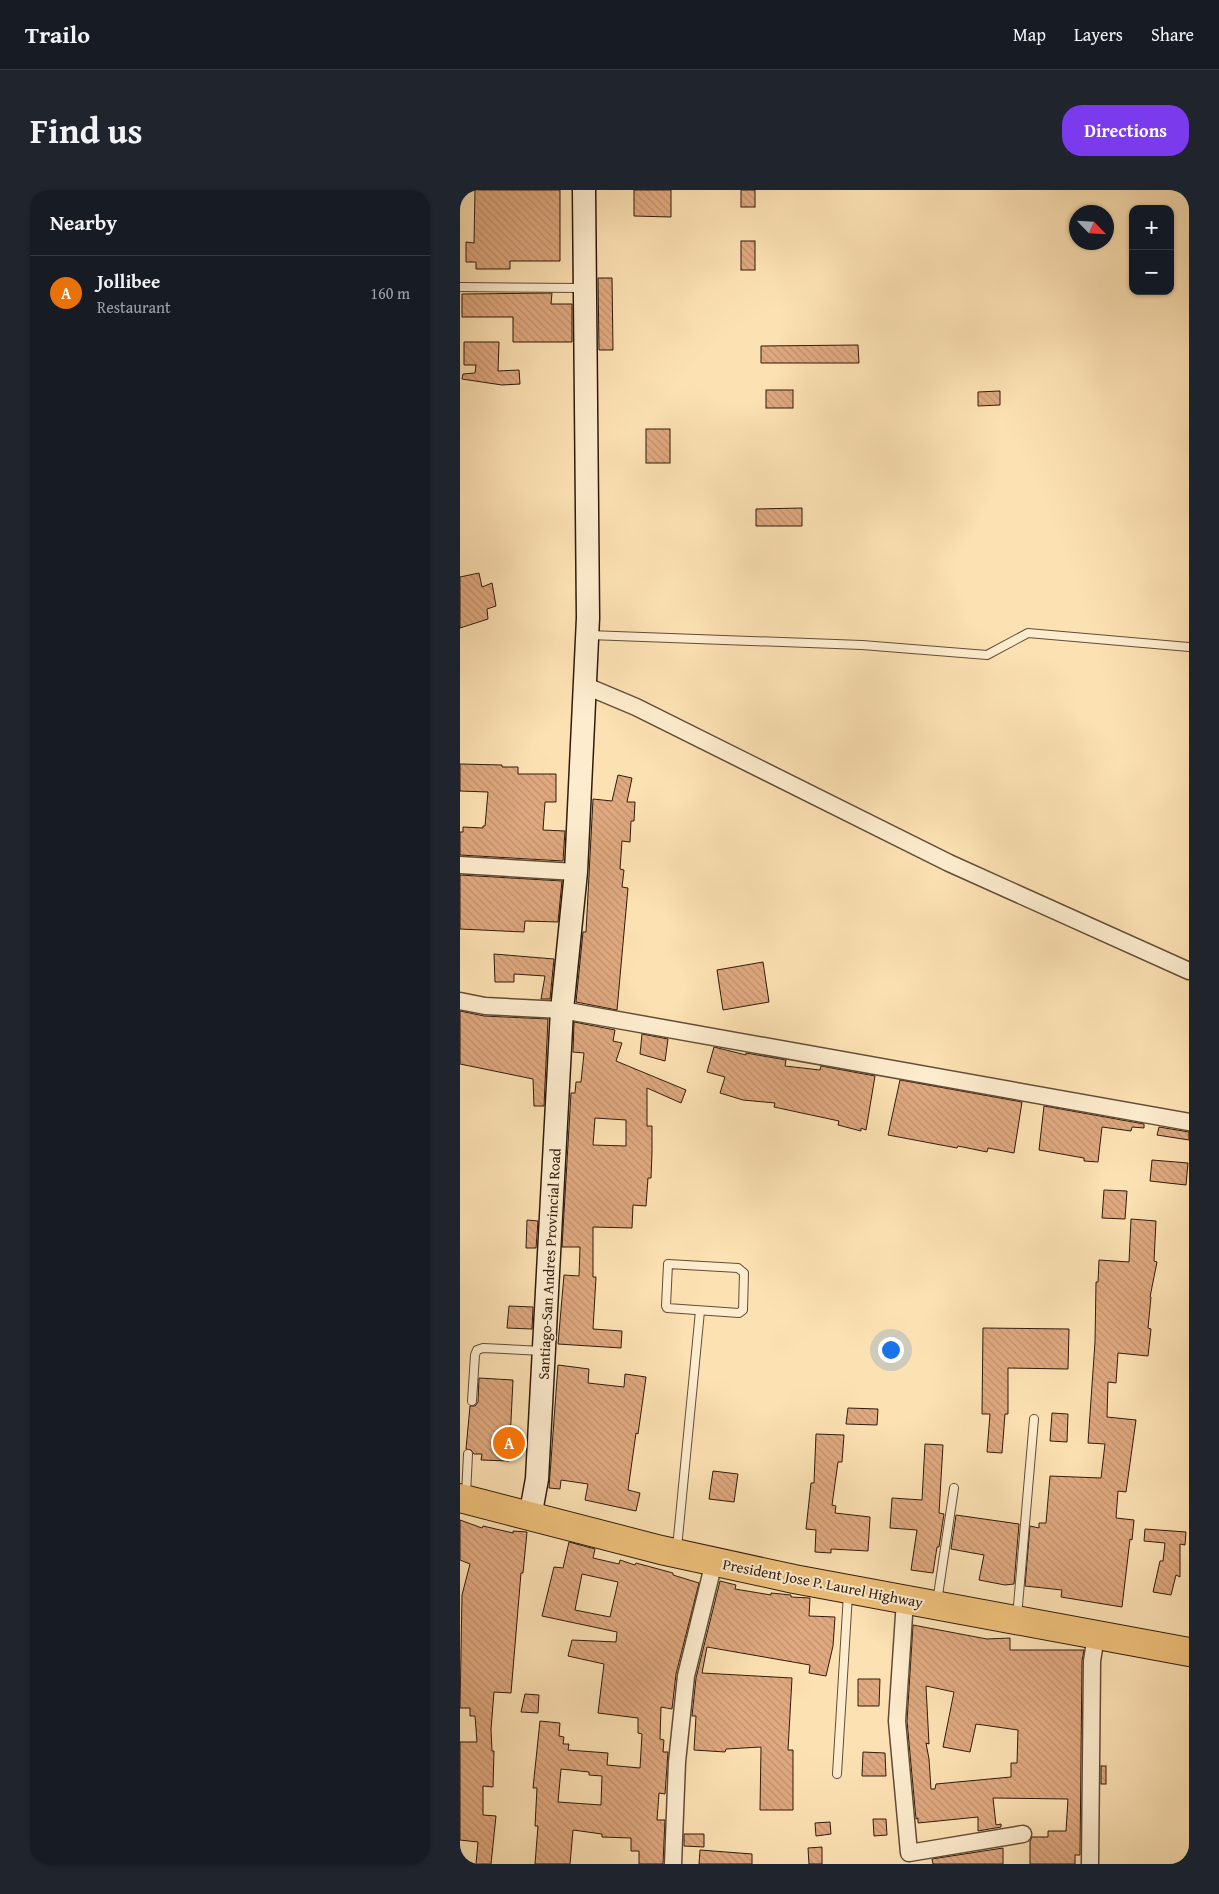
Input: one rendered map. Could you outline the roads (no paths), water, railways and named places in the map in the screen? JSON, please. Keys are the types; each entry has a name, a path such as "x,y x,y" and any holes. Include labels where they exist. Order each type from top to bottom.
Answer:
{"highway":[{"name":"President Jose P. Laurel Highway","path":"463,1498 530,1517 714,1562 848,1590 1189,1652"}],"street":[{"name":"Santiago-San Andres Provincial Road","path":"530,1517 537,1479 562,1010 576,872 586,686 584,190"},
{"path":"586,686 636,707 949,863 1189,971"},
{"path":"460,865 576,872"},
{"path":"460,1001 486,1006 562,1010 1189,1122"},
{"path":"672,1864 677,1762 686,1676 714,1562"},
{"path":"905,1600 897,1721 909,1858 1023,1834"},
{"path":"1090,1864 1092,1660 1096,1636"}],"lane":[{"path":"460,288 585,288"},
{"path":"587,634 862,645 987,655 1028,633 1189,647"},
{"path":"668,1264 738,1268 744,1273 743,1310 741,1312 700,1311 670,1309 666,1306 668,1264"},
{"path":"677,1554 700,1311"},
{"path":"472,1402 475,1355 478,1350 482,1348 544,1351"},
{"path":"1017,1621 1034,1419"},
{"path":"463,1498 468,1454"},
{"path":"937,1606 954,1488"},
{"path":"837,1774 848,1590"}],"place":[{"name":"Jollibee","path":"509,1443"}]}
